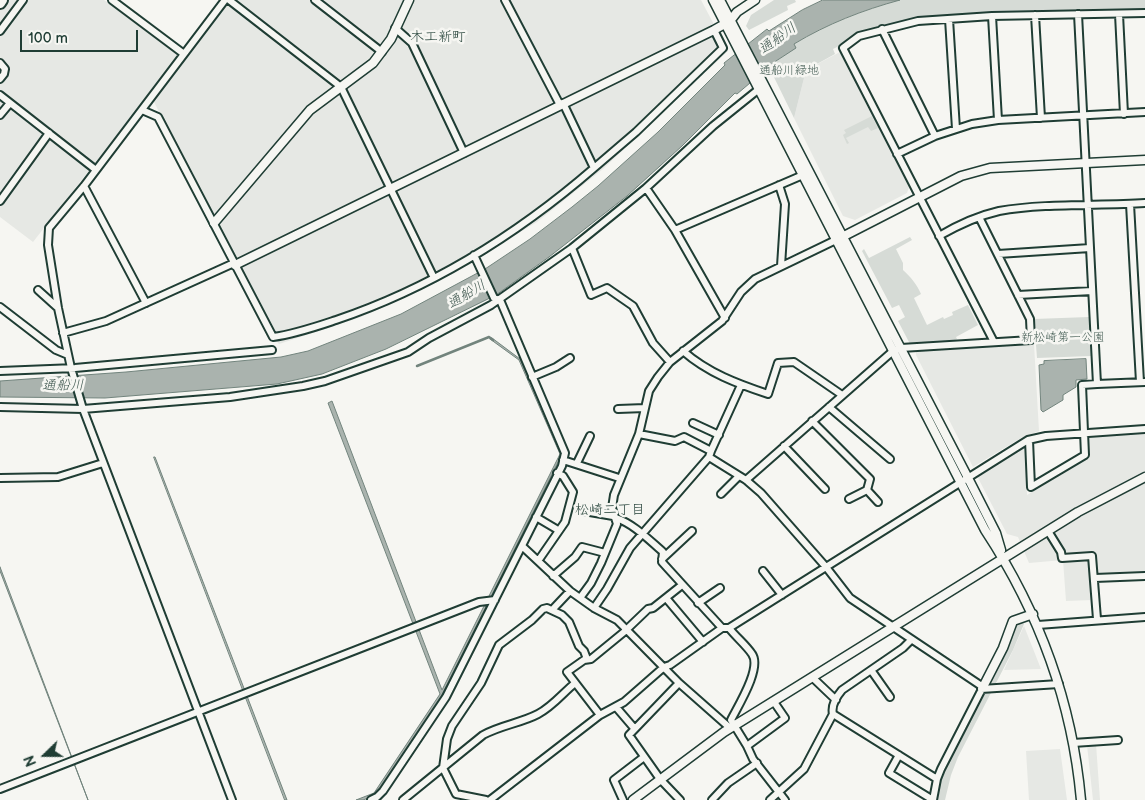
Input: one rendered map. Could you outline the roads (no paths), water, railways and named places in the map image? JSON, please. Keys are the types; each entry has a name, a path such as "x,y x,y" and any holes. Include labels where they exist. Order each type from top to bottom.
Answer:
{"street":[{"path":"0,31 23,0"},
{"path":"112,0 184,54"},
{"path":"232,800 83,409 68,356 58,308 48,244 49,228 84,186 227,0 341,87 434,278"},
{"path":"316,0 382,52"},
{"path":"214,223 310,110 373,63 391,39 409,0"},
{"path":"505,0 562,104 594,168"},
{"path":"713,0 728,22"},
{"path":"720,0 728,22 803,175 840,238"},
{"path":"63,333 106,320 235,264 714,30 728,22 737,12 755,0"},
{"path":"994,342 843,48 859,36 918,21 992,16 1145,13"},
{"path":"1078,14 1097,384"},
{"path":"1119,14 1124,114"},
{"path":"1035,15 1041,118"},
{"path":"992,16 998,120"},
{"path":"950,19 956,128"},
{"path":"395,28 412,43 464,153"},
{"path":"882,29 935,136"},
{"path":"142,110 158,117 273,337 311,328 357,313 434,278 474,255 555,201 636,132 722,48 714,30"},
{"path":"0,63 4,70 4,74 0,79"},
{"path":"0,407 83,409 230,397 294,388 326,381 408,352 497,299 572,248 646,188 713,126 760,86"},
{"path":"760,86 964,480 985,530 1004,559 1038,625 1059,684 1073,743 1081,800"},
{"path":"0,95 96,170"},
{"path":"0,115 10,103"},
{"path":"897,154 956,128 998,120 1145,112"},
{"path":"0,201 49,133"},
{"path":"580,598 591,583 617,524 612,508 614,495 619,478 639,434 649,391 670,362 725,318 746,286 755,279 961,176 990,168 1145,160"},
{"path":"675,230 803,175"},
{"path":"779,185 785,204 781,266"},
{"path":"84,186 146,303"},
{"path":"646,188 675,230 725,318"},
{"path":"939,236 962,223 999,212 1035,208 1145,203"},
{"path":"1029,440 1031,487 1086,455 1082,385 1142,382 1130,204"},
{"path":"721,494 784,446 812,420 897,350 1031,340 1030,319 979,217"},
{"path":"572,248 591,294 608,288 633,306 653,343 670,362"},
{"path":"998,254 1090,248"},
{"path":"371,800 383,791 446,697 522,546 565,453 497,299 474,255"},
{"path":"38,290 58,308"},
{"path":"1018,295 1092,291"},
{"path":"0,306 56,350 68,356"},
{"path":"0,371 71,368 272,350"},
{"path":"683,351 708,369 741,385 768,394 778,363 794,362 842,395"},
{"path":"532,377 556,367 570,358"},
{"path":"594,608 608,589 630,548 710,454 741,385"},
{"path":"829,407 890,459"},
{"path":"618,409 645,408"},
{"path":"812,420 870,479 867,490 849,499"},
{"path":"693,423 719,435"},
{"path":"490,800 600,715 616,707 664,667 826,567 1015,446 1046,436 1145,429"},
{"path":"639,434 675,441 684,437 743,478 761,494 826,567 850,598 982,688 1059,684"},
{"path":"577,463 590,436"},
{"path":"784,446 825,489"},
{"path":"563,460 619,478"},
{"path":"0,478 58,477 103,463"},
{"path":"538,561 565,522 573,492 563,476 557,473"},
{"path":"633,800 732,727 1093,503 1145,477"},
{"path":"867,490 878,502"},
{"path":"584,511 624,520 642,533 663,552 662,562 698,603 754,656 753,675 731,720 732,727"},
{"path":"536,516 558,530"},
{"path":"662,559 692,531"},
{"path":"1048,532 1061,552 1062,558 1092,556 1097,619"},
{"path":"522,546 570,591 594,608 617,620 680,683 732,727 747,746 753,759 785,800"},
{"path":"553,576 575,557 582,547 605,553"},
{"path":"763,571 782,594"},
{"path":"1094,578 1145,576"},
{"path":"600,715 567,672 587,658 591,659 648,609 653,608 682,585"},
{"path":"698,603 720,588"},
{"path":"553,609 570,591"},
{"path":"666,598 703,642"},
{"path":"0,789 420,626 484,602 495,600"},
{"path":"486,800 456,794 443,768 445,748 452,726 481,683 500,645 543,609 553,609 569,622 579,646 587,658"},
{"path":"899,755 889,772 933,800 937,779 1003,648 1013,621 1033,614"},
{"path":"1038,625 1097,619 1145,617"},
{"path":"770,800 804,769 833,714 832,710 842,690 903,648 911,640"},
{"path":"871,670 890,697"},
{"path":"813,678 836,700"},
{"path":"403,800 483,735 493,729 536,715 574,683"},
{"path":"680,683 629,735 660,779 680,800"},
{"path":"747,746 785,718 774,702"},
{"path":"616,707 634,728"},
{"path":"833,714 937,779"},
{"path":"1073,743 1118,740"},
{"path":"623,800 614,780 644,757"},
{"path":"712,800 728,783 757,764"}],"water":[{"name":"通船川","path":"823,0 900,0 846,18 794,44 796,48 776,61 737,94 735,93 682,146 627,196 549,257 496,295 386,349 322,374 277,384 105,398 0,397 0,381 126,372 281,357 308,351 401,314 485,269 530,239 598,186 658,132 725,65 724,63 767,29 769,31 802,10"},
{"path":"492,338 520,359 562,454 441,697 376,795 363,800 356,800 374,793 440,694 328,403 332,401 442,690 560,454 519,360 490,339"},
{"path":"1086,359 1087,379 1076,380 1076,387 1063,395 1063,400 1043,412 1041,410 1039,365 1044,364 1044,361"},
{"path":"155,457 287,800 285,800"},
{"path":"0,567 88,800 0,571"}],"waterway":[{"path":"417,366 489,337 493,340"}],"district":[{"name":"木工新町","path":"438,37"},
{"name":"松崎二丁目","path":"610,510"}],"park label":[{"name":"通船川緑地","path":"789,71"},
{"name":"新松崎第一公園","path":"1063,338"}]}
